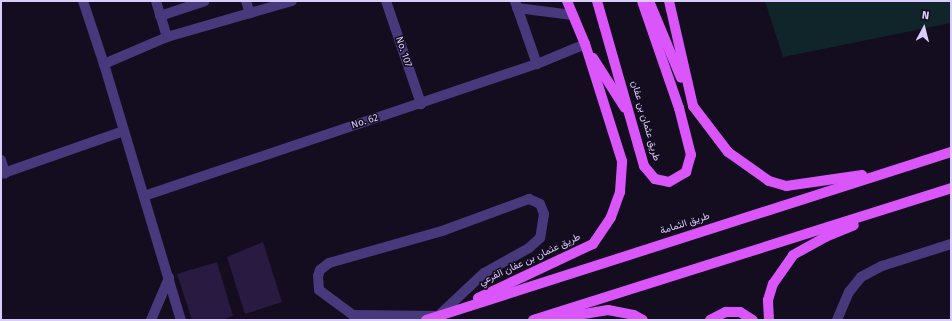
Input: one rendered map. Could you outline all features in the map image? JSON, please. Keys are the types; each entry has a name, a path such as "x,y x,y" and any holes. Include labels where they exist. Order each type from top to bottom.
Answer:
{"main road":[{"name":"طريق عثمان بن عفان الفرعي","path":"438,316 593,244 611,217 620,192 622,161 585,44 567,1"},
{"name":"طريق عثمان بن عفان","path":"597,1 644,166 655,178 669,182 686,172 691,155 679,108 642,1"},
{"path":"649,1 693,106 728,152 769,181 786,186 890,171"},
{"path":"669,1 693,106"},
{"path":"585,44 631,117"},
{"name":"طريق الثمامة","path":"426,320 951,152"},
{"path":"533,320 951,188"},
{"path":"769,320 768,300 773,284 793,255 825,236 918,198"},
{"path":"547,320 608,310 634,315 643,320"},
{"path":"710,320 726,312 740,312 753,320"}],"street":[{"path":"83,1 104,64 181,320"},
{"path":"156,1 167,37"},
{"path":"160,16 205,1"},
{"path":"246,1 250,13"},
{"path":"104,64 167,37 250,13 273,4 292,1"},
{"name":"No. 107","path":"386,1 421,104"},
{"path":"537,64 516,5 573,15"},
{"name":"No. 62","path":"144,196 421,104 537,64 585,44"},
{"path":"1,160 3,173 124,131"},
{"path":"529,199 540,204 544,221 540,238 529,248 484,273 438,316 353,315 319,290 318,276 320,270 329,263 442,231 529,199"},
{"path":"838,320 848,292 861,277 882,266 951,244"},
{"path":"151,320 169,278"}],"green space":[{"path":"765,1 951,1 951,23 783,57"}],"building":[{"path":"263,242 282,302 245,314 227,257"},
{"path":"217,262 233,316 222,320 192,320 177,274"}]}
